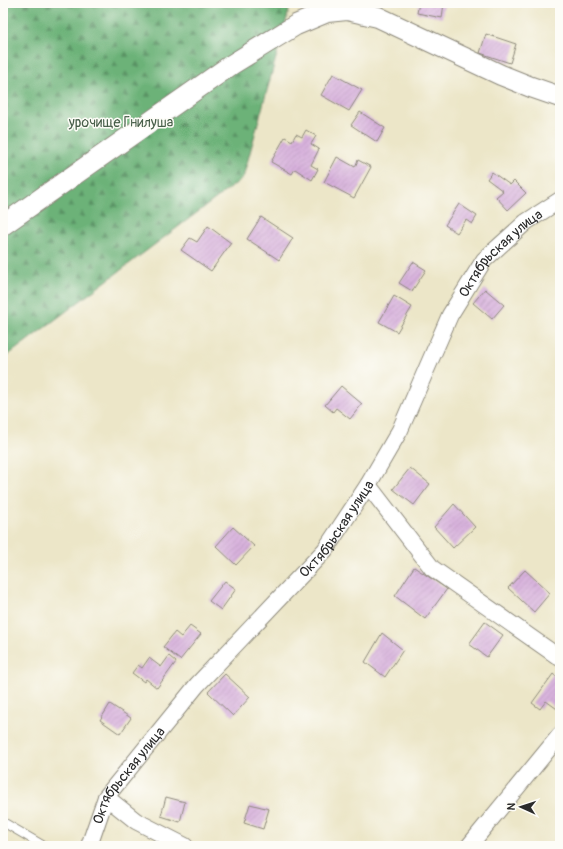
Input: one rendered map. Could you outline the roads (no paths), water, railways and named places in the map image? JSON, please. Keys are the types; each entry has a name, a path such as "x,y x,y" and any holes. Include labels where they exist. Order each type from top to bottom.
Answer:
{"street":[{"path":"3,225 230,65 325,8 347,10 378,17 502,75 560,97"},
{"name":"Октябрьская улица","path":"89,846 106,797 197,685 325,550 368,485 400,430 450,315 484,260 526,222 560,200"},
{"path":"368,485 432,568 560,658"},
{"path":"469,846 560,736"},
{"path":"106,797 136,821 184,846"}],"lane":[{"path":"3,822 44,846"}],"park label":[{"name":"урочище Гнилуша","path":"121,122"}]}
